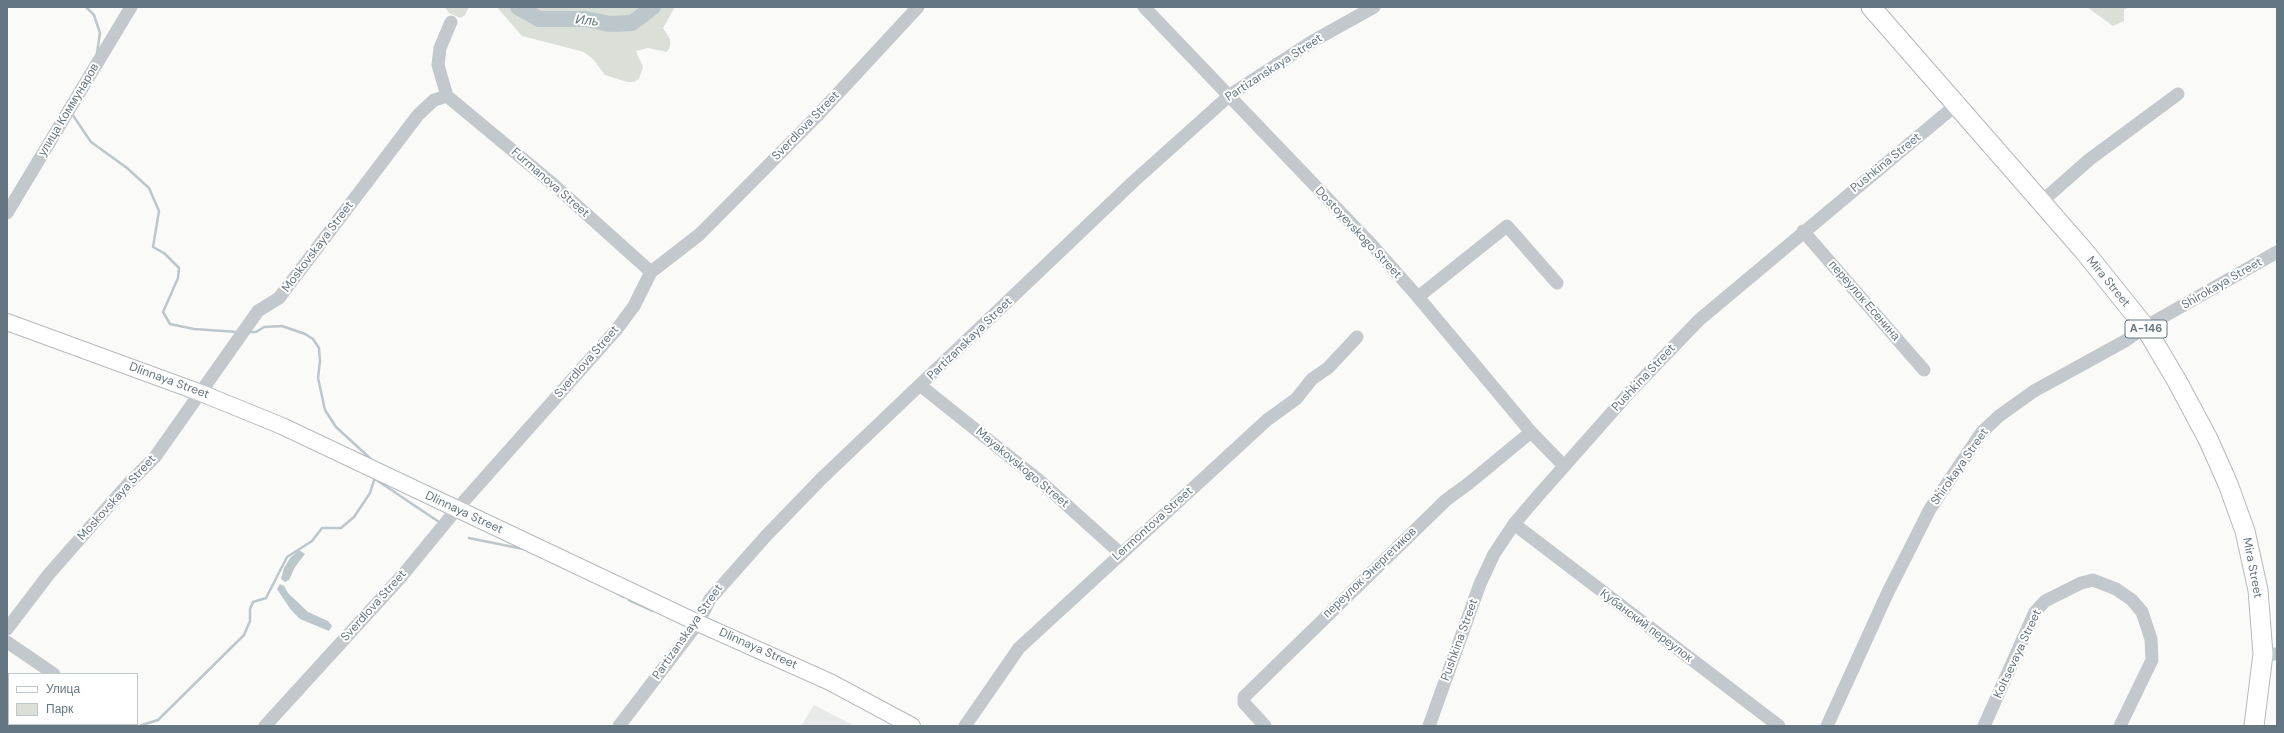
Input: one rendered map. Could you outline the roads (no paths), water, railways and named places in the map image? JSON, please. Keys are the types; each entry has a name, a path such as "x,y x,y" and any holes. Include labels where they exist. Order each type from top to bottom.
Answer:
{"highway":[{"name":"Mira Street","path":"1871,7 2040,203 2084,251 2145,327 2178,381 2208,439 2238,511 2245,531 2258,590 2270,654 2254,726"}],"main road":[{"name":"Dlinnaya Street","path":"7,322 201,392 282,426 456,510 698,623 830,682 912,726"}],"street":[{"name":"улица Коммунаров","path":"7,213 131,7"},
{"name":"Sverdlova Street","path":"265,726 401,577 456,510 617,329 634,306 651,272 700,234 817,116 918,7"},
{"name":"Dostoyevskogo Street","path":"1144,7 1230,95 1418,297 1531,432 1564,466"},
{"name":"Partizanskaya Street","path":"619,726 698,623 710,599 765,537 821,479 921,386 1133,182 1230,95 1313,41 1374,7"},
{"path":"447,96 438,65 440,48 450,22"},
{"path":"2040,203 2090,159 2178,94"},
{"name":"Furmanova Street","path":"447,96 553,184 651,272"},
{"name":"Moskovskaya Street","path":"7,629 49,574 128,484 155,457 250,321 264,305 279,298 418,115 434,100 447,96"},
{"name":"Pushkina Street","path":"1429,726 1480,584 1494,554 1514,524 1564,466 1699,320 1803,231 1956,105"},
{"path":"1418,297 1507,226 1557,283"},
{"name":"переулок Есенина","path":"1803,231 1924,370"},
{"name":"Shirokaya Street","path":"1827,726 1888,592 1930,509 1982,432 1999,416 2034,391 2125,341 2145,327 2277,252"},
{"name":"Lermontova Street","path":"965,726 1019,648 1120,553 1267,420 1296,399 1312,379 1328,368 1357,337"},
{"name":"Mayakovskogo Street","path":"921,386 1040,481 1120,553"},
{"name":"переулок Энергетиков","path":"1265,726 1244,703 1244,697 1446,500 1468,484 1531,432"},
{"name":"Кубанский переулок","path":"1514,524 1779,726"},
{"name":"Koltsevaya Street","path":"1984,726 2035,612 2045,601 2081,583 2093,580 2116,589 2132,600 2142,612 2151,639 2152,660 2120,726"},
{"path":"7,642 53,673"}],"waterway":[{"path":"86,7 94,15 100,33 97,53"},
{"name":"Иль","path":"518,7 539,19 585,19 610,24 632,23 653,7"},
{"path":"72,114 91,142 127,168 149,188 159,211 153,247 164,253 179,268 178,278 163,312 170,324 194,329 237,332"},
{"path":"248,332 256,332 264,327 282,326 305,334 313,339 319,348 320,361 318,378 325,410 336,427 372,460"},
{"path":"139,726 158,720 244,635 250,621 250,609 253,602 266,598 287,557 312,541 322,528 341,528 354,517 370,493 375,477"},
{"path":"375,479 439,522"},
{"path":"469,538 528,550"},
{"path":"615,592 623,597"},
{"path":"629,600 653,611"}]}
